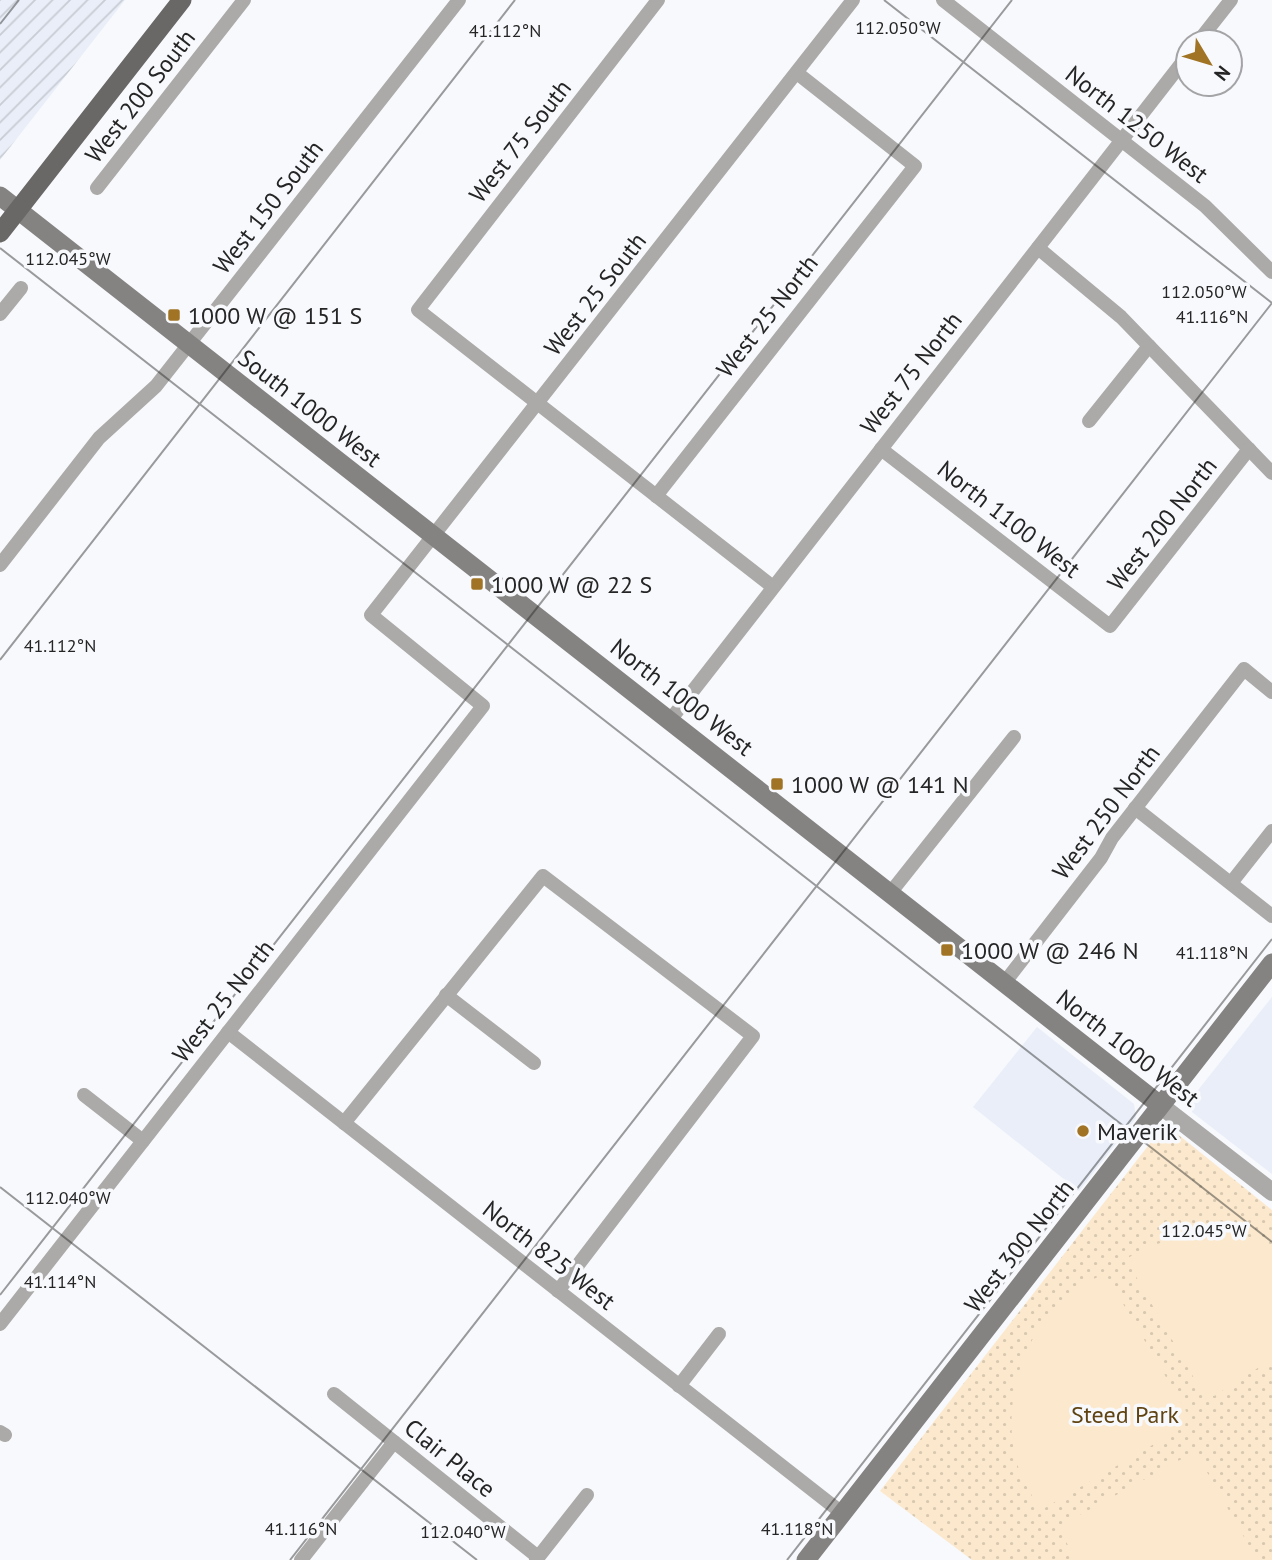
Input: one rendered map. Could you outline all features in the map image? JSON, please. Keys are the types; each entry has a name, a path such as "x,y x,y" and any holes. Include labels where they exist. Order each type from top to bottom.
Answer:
{"main road":[{"path":"0,233 182,0"},
{"name":"South 1000 West","path":"0,196 557,632"},
{"name":"North 1000 West","path":"557,632 1160,1105"},
{"name":"West 300 North","path":"806,1560 1272,963"}],"street":[{"name":"West 200 South","path":"97,188 244,0"},
{"name":"West 150 South","path":"0,565 99,439 156,386 459,0"},
{"name":"West 75 South","path":"538,404 418,310 658,0"},
{"name":"West 25 South","path":"483,706 371,615 853,0"},
{"name":"North 1250 West","path":"943,0 1205,206 1272,272"},
{"path":"1209,28 1231,0"},
{"name":"West 25 North","path":"656,496 915,166 797,73"},
{"name":"West 75 North","path":"671,719 1174,73"},
{"path":"1038,248 1099,298 1272,472"},
{"path":"0,314 21,288"},
{"path":"1089,421 1149,346"},
{"path":"538,404 773,587"},
{"name":"North 1100 West","path":"881,449 1110,626"},
{"name":"West 200 North","path":"1110,626 1249,449"},
{"name":"West 250 North","path":"1005,982 1135,808 1244,669 1272,692"},
{"name":"West 25 North","path":"0,1324 483,706"},
{"path":"891,892 1014,737"},
{"path":"1135,808 1272,916"},
{"path":"1231,883 1272,831"},
{"path":"344,1123 543,876 753,1036 558,1291"},
{"path":"446,995 534,1063"},
{"name":"North 825 West","path":"228,1032 842,1513"},
{"path":"84,1095 142,1141"},
{"name":"North 1000 West","path":"1160,1105 1272,1192"},
{"path":"679,1386 719,1334"},
{"name":"Clair Place","path":"334,1394 537,1558"},
{"path":"301,1560 394,1442"},
{"path":"537,1558 587,1494"}],"shaded area":[{"path":"0,0 125,0 0,160"},
{"path":"1272,997 1272,1174 1192,1112 1191,1099"},
{"path":"1037,1027 1134,1104 1136,1118 1079,1191 973,1107"}],"green space":[{"name":"Steed Park","path":"1165,1124 1272,1210 1272,1560 972,1560 880,1491"},
{"path":"1211,1232 1244,1236 1272,1246 1272,1359 1214,1396 1203,1394 1126,1259 1167,1241"},
{"path":"1105,1273 1187,1413 1185,1426 1041,1510 1021,1475 1012,1440 1014,1393 1020,1370 1040,1326 1055,1308 1072,1292"},
{"path":"1189,1455 1199,1458 1257,1560 1076,1560 1058,1527"}],"place":[{"name":"1000 W @ 151 S","path":"174,315"},
{"name":"1000 W @ 22 S","path":"477,584"},
{"name":"1000 W @ 141 N","path":"777,784"},
{"name":"1000 W @ 246 N","path":"947,950"},
{"name":"Maverik","path":"1083,1131"}]}
